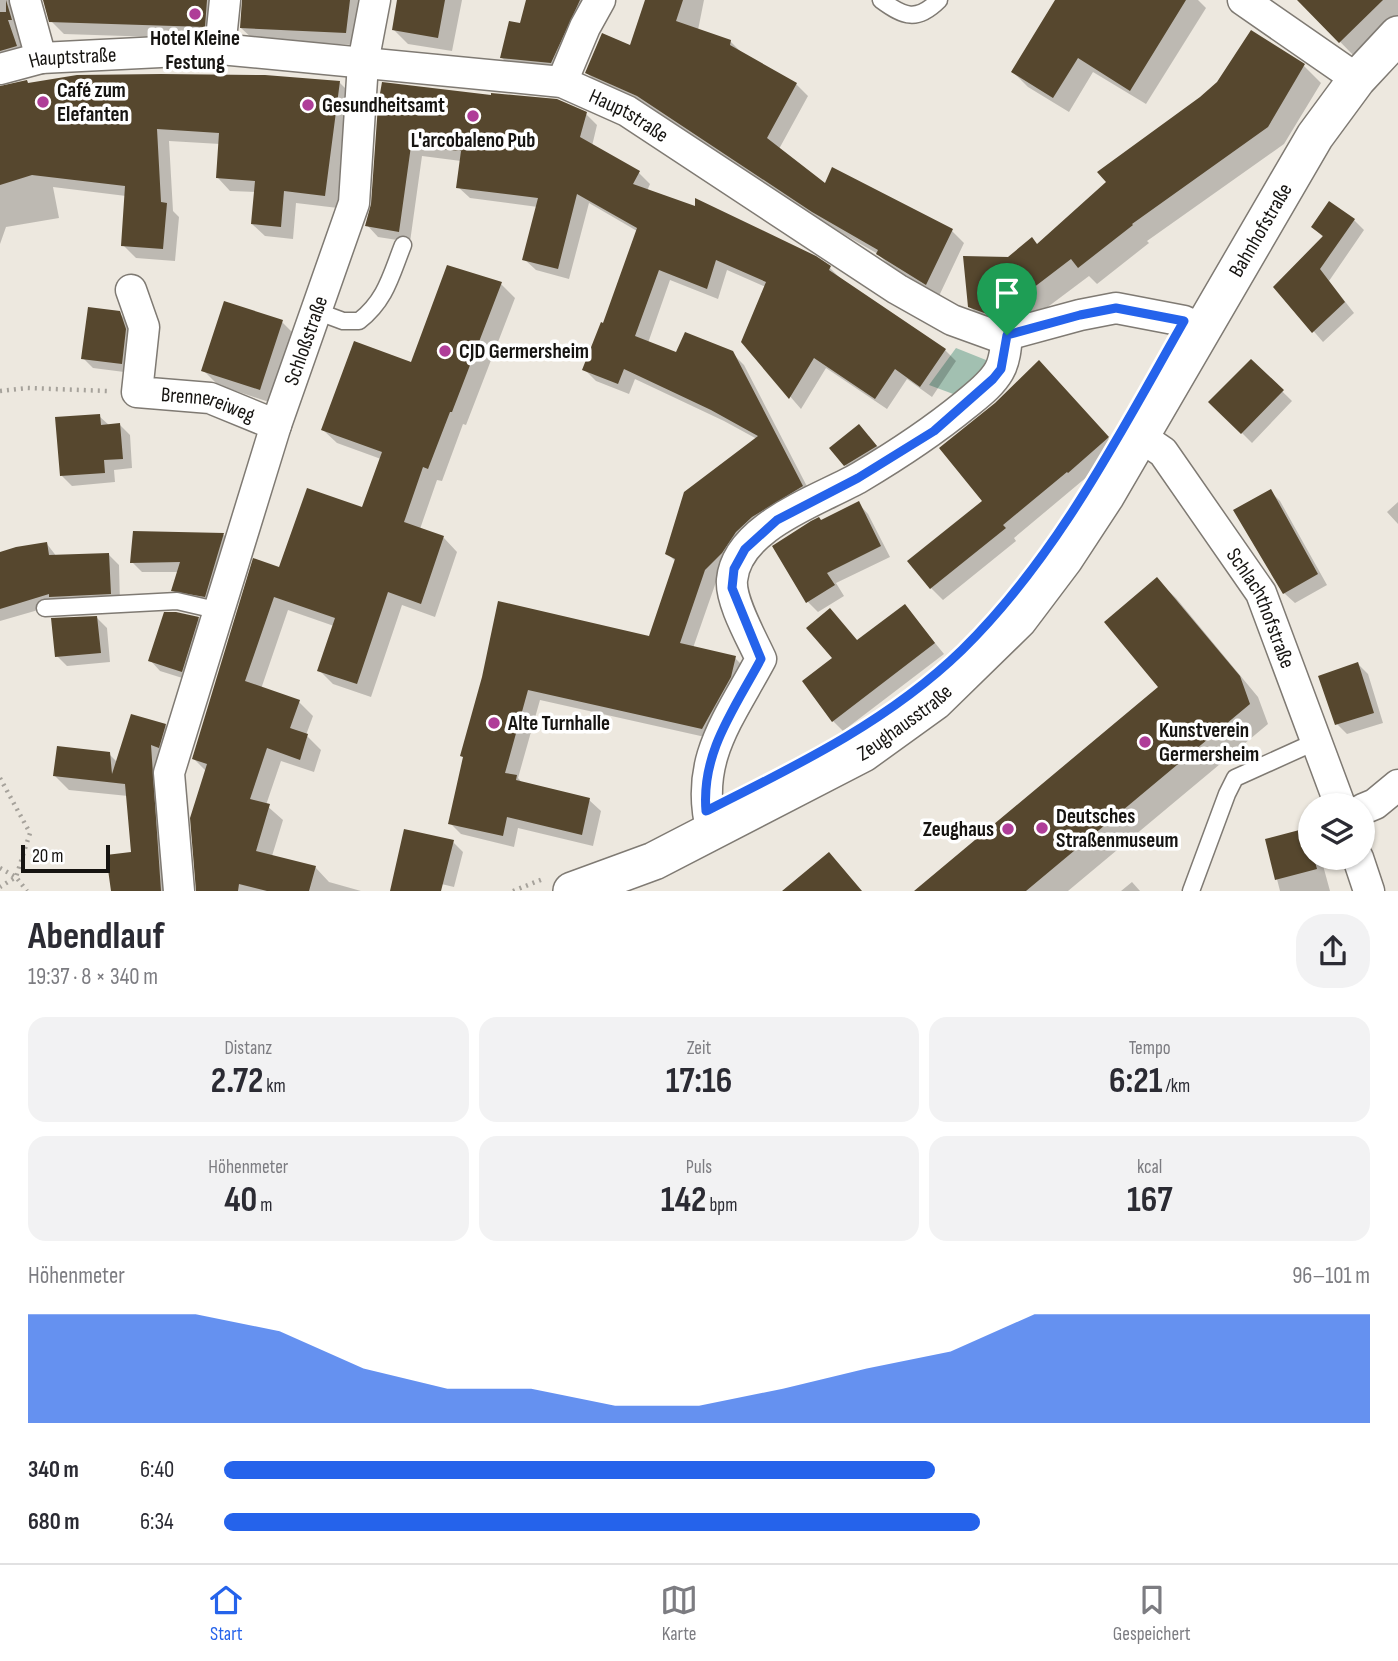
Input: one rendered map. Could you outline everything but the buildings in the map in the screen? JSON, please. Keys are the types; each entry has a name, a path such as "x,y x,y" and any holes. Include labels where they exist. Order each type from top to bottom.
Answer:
{"street":[{"path":"25,0 41,58"},
{"path":"220,49 226,0"},
{"name":"Schloßstraße","path":"179,891 169,773 276,425 354,203 363,63 374,0"},
{"path":"562,82 585,27 600,0"},
{"path":"1242,0 1357,79"},
{"name":"Bahnhofstraße","path":"1141,437 1201,329 1315,136 1357,79 1398,35"},
{"name":"Hauptstraße","path":"0,69 41,58 220,49 562,82 627,111 908,296 952,320 999,337 1116,308 1184,321 1201,329"},
{"name":"Brennereiweg","path":"131,290 144,327 137,392 210,398 276,425"},
{"path":"712,832 705,800 709,761 761,659 732,588 734,569 739,558 758,535 777,520 858,478 923,438 981,392 1001,369 1007,335"},
{"name":"Schlachthofstraße","path":"1141,437 1163,452 1261,593 1336,793"},
{"name":"Zeughausstraße","path":"562,883 654,861 863,753 935,701 1018,620 1064,559 1141,437"},
{"path":"1375,804 1398,785"},
{"path":"1361,870 1369,891"}],"lane":[{"path":"881,0 908,16 923,13 939,0"},
{"path":"316,311 343,321 359,321 371,312 383,297 403,245"},
{"path":"45,608 177,601 220,611"},
{"path":"1191,891 1235,778 1317,741"}],"path":[{"name":"Brennereiweg","path":"0,391 27,388 137,392"},
{"path":"0,778 30,832 16,877 0,887"},
{"path":"0,868 16,877 27,891"},
{"path":"513,891 562,883"}],"green space":[{"path":"956,348 991,362 964,398 929,385"}],"place":[{"name":"Hotel Kleine Festung","path":"195,14"},
{"name":"Café zum Elefanten","path":"43,102"},
{"name":"Gesundheitsamt","path":"308,105"},
{"name":"L'arcobaleno Pub","path":"473,116"},
{"name":"CJD Germersheim","path":"445,351"},
{"name":"Alte Turnhalle","path":"494,723"},
{"name":"Kunstverein Germersheim","path":"1145,742"},
{"name":"Deutsches Straßenmuseum","path":"1042,828"},
{"name":"Zeughaus","path":"1008,829"}],"route":[{"path":"1116,308 1184,321 1092,481 1001,610 925,681 849,737 706,811 705,788 709,761 761,659 732,588 734,569 739,558 758,535 777,520 858,478 934,431 981,392 1001,369 1007,335 1116,308"}]}
